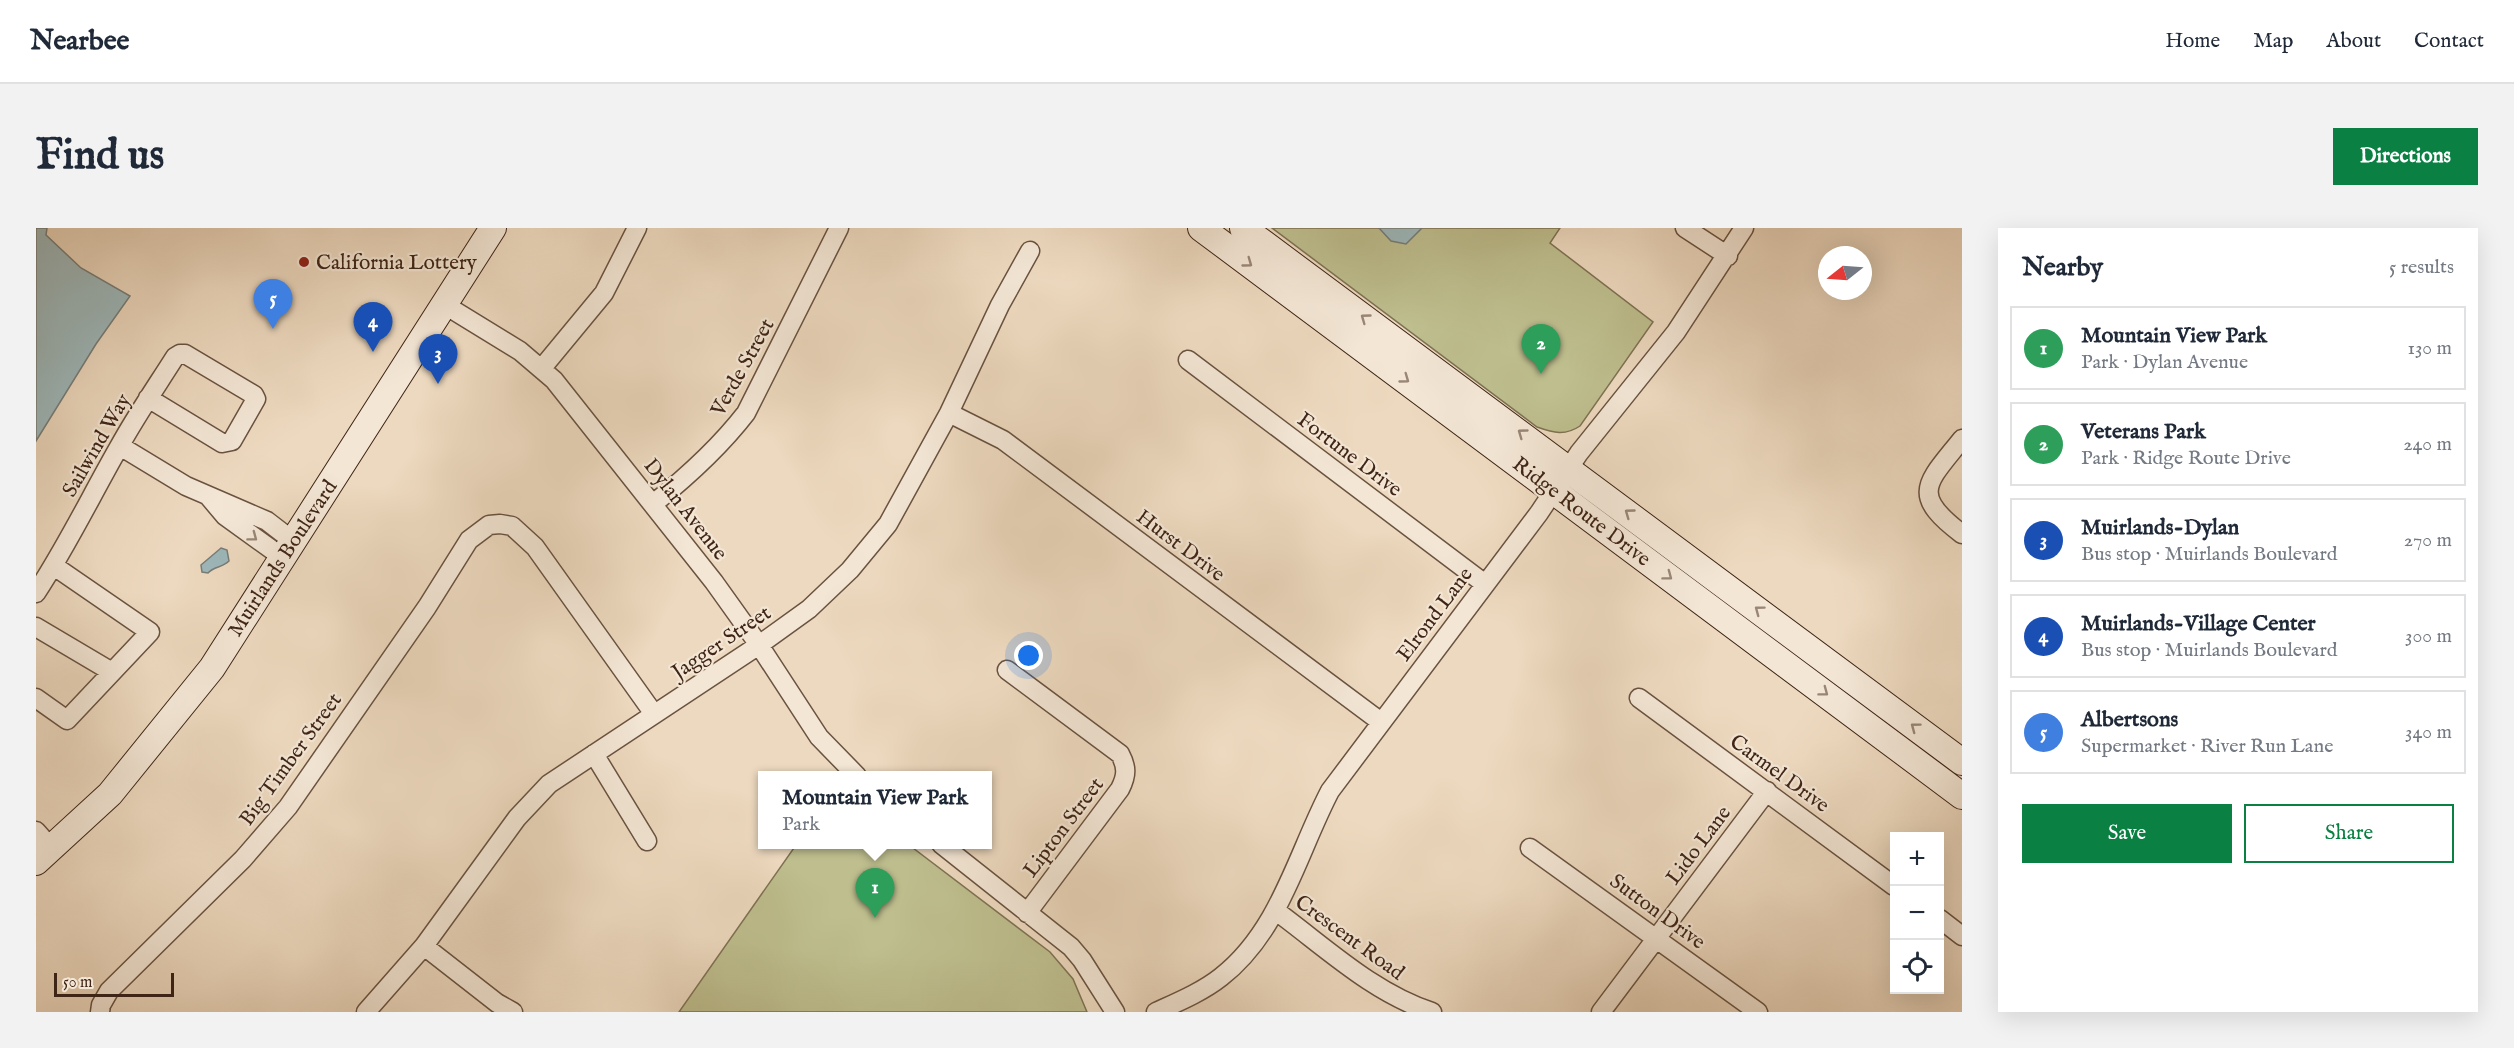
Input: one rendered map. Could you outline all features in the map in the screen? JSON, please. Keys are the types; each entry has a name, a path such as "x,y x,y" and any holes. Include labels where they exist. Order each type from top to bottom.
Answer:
{"main road":[{"name":"Muirlands Boulevard","path":"41,847 110,794 212,668 493,228"},
{"name":"Ridge Route Drive","path":"1201,228 1962,796"},
{"name":"Ridge Route Drive","path":"1243,228 1962,762"}],"street":[{"path":"542,368 604,293 637,228"},
{"name":"Verde Street","path":"653,504 711,455 747,413 839,228"},
{"path":"1685,228 1728,256"},
{"name":"Elrond Lane","path":"1156,1012 1221,977 1257,940 1276,911 1312,826 1330,791 1569,468 1676,332 1728,256 1744,228"},
{"name":"Jagger Street","path":"366,1012 424,946 517,818 549,784 759,645 809,609 850,570 888,524 950,413 1000,305 1030,251"},
{"name":"Dylan Avenue","path":"445,305 520,351 542,368 565,393 714,582 759,645 819,737 852,771"},
{"name":"Sailwind Way","path":"36,593 54,566 148,398 175,357 180,354 195,360 256,399 232,441 222,443 148,398"},
{"name":"Fortune Drive","path":"1188,360 1485,584"},
{"name":"Hurst Drive","path":"950,413 1003,440 1381,722"},
{"path":"1962,439 1935,473 1930,484 1929,497 1933,509 1962,534"},
{"path":"120,446 186,486 267,521 287,549"},
{"name":"Big Timber Street","path":"100,1012 108,991 243,859 288,807 426,607 469,540 489,525 512,526 535,547 654,714"},
{"path":"36,698 67,720 150,632 54,566"},
{"path":"36,627 112,672"},
{"name":"Lipton Street","path":"1007,670 1115,750 1126,765 1125,778 1120,789 1027,913"},
{"name":"Carmel Drive","path":"1639,698 1767,790 1890,883"},
{"path":"594,754 647,841"},
{"name":"Lido Lane","path":"1601,1012 1767,790"},
{"name":"Sutton Drive","path":"1530,848 1657,937 1758,1012"},
{"path":"947,849 1071,947 1082,960 1115,1012"},
{"name":"Crescent Road","path":"1276,911 1374,984 1395,1005 1432,1012"},
{"path":"1944,922 1962,936"},
{"path":"424,946 497,1003 513,1012"}],"green space":[{"path":"1272,228 1560,228 1550,243 1653,322 1580,426 1564,432 1549,431 1537,427"},
{"path":"793,849 914,849 1050,952 1073,979 1087,1012 679,1012"}],"water":[{"path":"36,228 47,228 46,235 81,268 130,296 96,344 36,441"},
{"path":"1379,228 1422,228 1406,244 1391,241"},
{"path":"221,548 227,550 229,561 208,573 202,572 201,565"}],"place":[{"name":"California Lottery","path":"304,262"},
{"name":"Albertsons","path":"273,329"},
{"name":"Muirlands-Village Center","path":"373,352"},
{"name":"Veterans Park","path":"1541,374"},
{"name":"Muirlands-Dylan","path":"438,384"},
{"name":"Mountain View Park","path":"875,918"}]}
